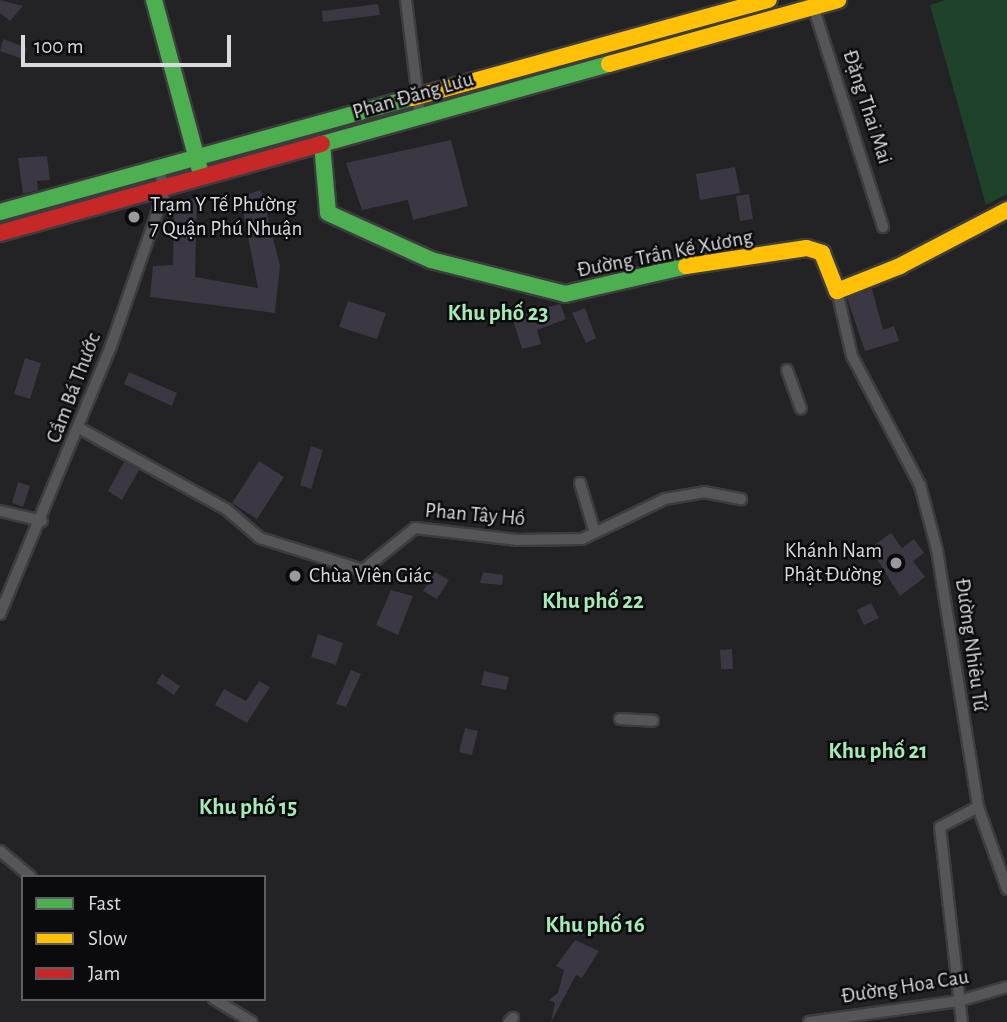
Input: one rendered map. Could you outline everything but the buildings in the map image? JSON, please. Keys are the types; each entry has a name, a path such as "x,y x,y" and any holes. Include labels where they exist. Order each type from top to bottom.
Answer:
{"main road":[{"path":"154,0 203,179"},
{"name":"Phan Đăng Lưu","path":"0,212 197,161 745,3 769,0"},
{"name":"Phan Đăng Lưu","path":"0,233 165,190 812,4 838,0"},
{"name":"Đường Trần Kế Xương","path":"322,144 328,213 431,260 565,294 697,264 807,248 822,253 837,291"},
{"path":"837,291 900,266 1007,210"}],"street":[{"path":"406,0 419,116"},
{"name":"Đặng Thai Mai","path":"812,4 883,227"},
{"path":"159,171 165,190"},
{"name":"Cầm Bá Thước","path":"0,614 42,521 79,428 165,190"},
{"name":"Đường Nhiêu Tứ","path":"837,291 852,356 922,492 937,550 978,807 1007,888"},
{"path":"787,370 801,409"},
{"name":"Phan Tây Hồ","path":"79,428 226,509 260,538 363,570 415,528 517,540 595,533 665,499 705,492 741,499"},
{"path":"580,483 595,533"},
{"path":"0,511 42,521"},
{"path":"620,719 653,722"},
{"path":"962,1022 940,827 978,807"},
{"path":"0,851 29,875"},
{"name":"Đường Hoa Cau","path":"809,1022 959,1001 1007,987"},
{"path":"217,1001 252,1022"}],"green space":[{"path":"945,0 1007,0 1007,194 986,205 930,5"}],"traffic: fast":[{"path":"154,0 200,170"},
{"path":"322,144 609,64"},
{"path":"0,212 412,98"},
{"path":"322,144 328,213 431,260 565,294 686,266"}],"traffic: slow":[{"path":"412,98 769,0"},
{"path":"609,64 838,0"},
{"path":"686,266 807,248 822,253 837,291 900,266 1007,210"}],"traffic: jam":[{"path":"0,233 322,144"}],"place":[{"name":"Trạm Y Tế Phường 7 Quận Phú Nhuận","path":"134,217"},
{"name":"Khánh Nam Phật Đường","path":"896,563"},
{"name":"Chùa Viên Giác","path":"295,576"}],"district":[{"name":"Khu phố 23","path":"498,314"},
{"name":"Khu phố 22","path":"593,602"},
{"name":"Khu phố 21","path":"878,752"},
{"name":"Khu phố 15","path":"248,808"},
{"name":"Khu phố 16","path":"595,926"}]}
